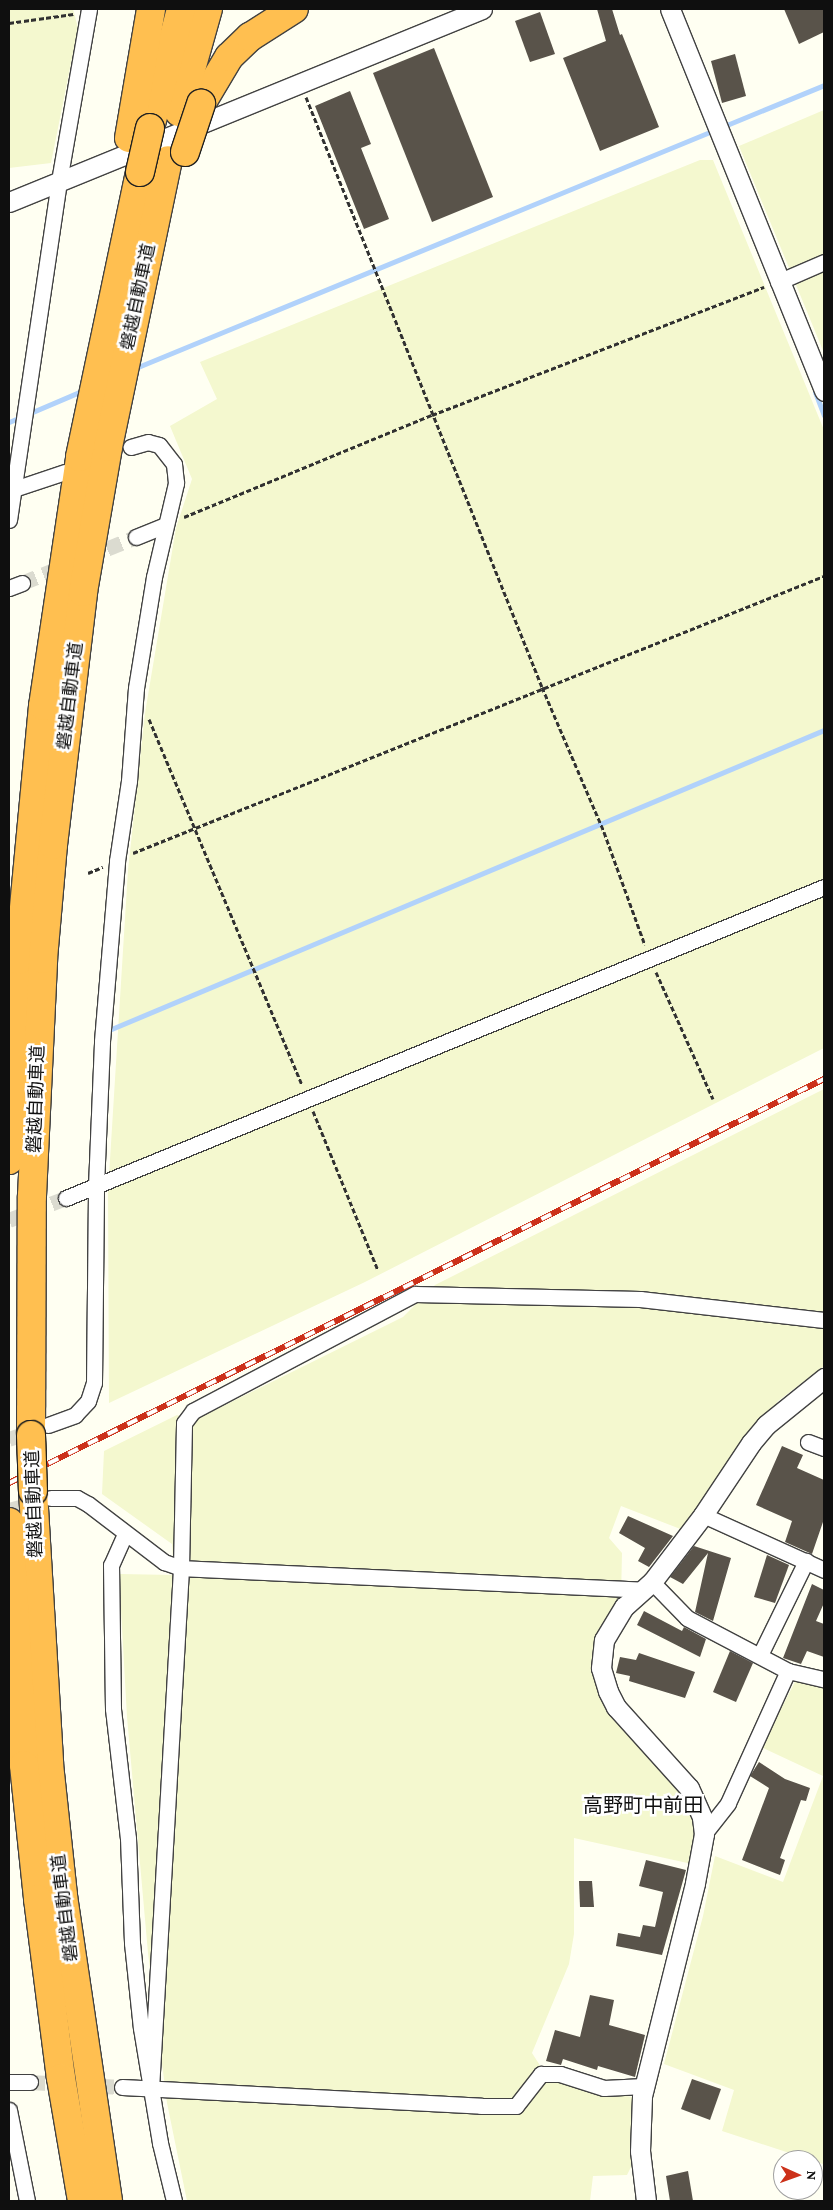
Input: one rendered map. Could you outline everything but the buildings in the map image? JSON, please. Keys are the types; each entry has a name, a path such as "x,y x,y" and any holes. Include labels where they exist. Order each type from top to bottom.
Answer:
{"highway":[{"path":"139,133 151,9"},
{"path":"139,133 181,9"},
{"path":"190,108 208,9"},
{"path":"190,108 229,57 250,37 294,9"},
{"name":"磐越自動車道","path":"108,2201 63,1896 49,1764 32,1205 43,959 68,706 119,447 148,280 190,108"},
{"name":"磐越自動車道","path":"9,1160 28,843 72,464 90,408 108,287 139,133"},
{"name":"磐越自動車道","path":"9,1522 23,1755 38,1899 61,2078 82,2201"}],"street":[{"path":"9,202 482,9"},
{"path":"670,9 778,282 824,391"},
{"path":"9,520 60,181 89,10"},
{"path":"778,282 824,262"},
{"path":"40,1430 75,1415 88,1401 94,1383 96,1186 103,1034 117,861 129,782 136,688 165,525 176,482 174,464 159,445 148,442 119,447"},
{"path":"14,489 72,464"},
{"path":"136,537 165,525"},
{"path":"66,1198 824,887"},
{"path":"151,2089 181,1568 184,1423 193,1411 415,1294 640,1299 824,1320"},
{"path":"646,2201 640,2151 644,2086 695,1883 704,1834 702,1817 689,1788 616,1707 604,1682 601,1662 604,1640 619,1615 646,1586 703,1515 751,1442 766,1425 824,1378"},
{"path":"808,1442 824,1448"},
{"path":"42,1495 77,1498 164,1562 181,1568 646,1586 687,1618 760,1655 788,1672 824,1679"},
{"path":"703,1515 824,1570"},
{"path":"125,1534 111,1565 113,1709 128,1838 132,1943 151,2089 174,2201"},
{"path":"760,1655 806,1561"},
{"path":"704,1834 728,1803 788,1672"},
{"path":"122,2087 481,2106 516,2106 541,2074 560,2074 604,2088 644,2086"},
{"path":"9,2082 30,2082"},
{"path":"9,2110 27,2201"}],"path":[{"path":"9,23 89,10"},
{"path":"300,83 542,687 604,832"},
{"path":"165,525 432,415 757,290"},
{"path":"117,861 196,826 824,576"},
{"path":"136,688 196,826 378,1270"}],"green space":[{"path":"9,9 73,9 78,28 51,163 9,168"},
{"path":"824,110 824,353 739,146"},
{"path":"700,160 713,160 824,430 824,1048 365,1282 109,1403 108,1192 128,870 145,713 176,528 192,479 170,426 217,399 200,362"},
{"path":"824,1089 824,1366 778,1401 683,1530 621,1506 609,1538 622,1553 621,1598 594,1661 677,1784 698,1827 692,1864 574,1838 574,1934 569,1964 532,2053 550,2081 636,2098 631,2167 627,2175 593,2176 590,2201 187,2201 167,2103 148,1953 127,1717 119,1574 174,1575 172,1544 102,1494 104,1451 177,1415 193,1421 403,1317 435,1285"},
{"path":"796,1680 824,1686 823,2164 823,2150 780,2150 722,2131 734,2090 664,2064 703,1916 715,1856 783,1882 823,1776 761,1747"}],"waterway":[{"path":"133,369 824,85"},
{"path":"9,422 84,390"},
{"path":"815,392 824,415"},
{"path":"109,1030 824,730"}],"tunnel":[{"path":"22,583 136,537"},
{"path":"9,1220 66,1198"},
{"path":"9,1439 35,1430"},
{"path":"9,1510 38,1502"},
{"path":"30,2082 122,2087"}],"railway":[{"path":"9,1483 824,1079"}],"district":[{"name":"高野町中前田","path":"643,1805"}]}
